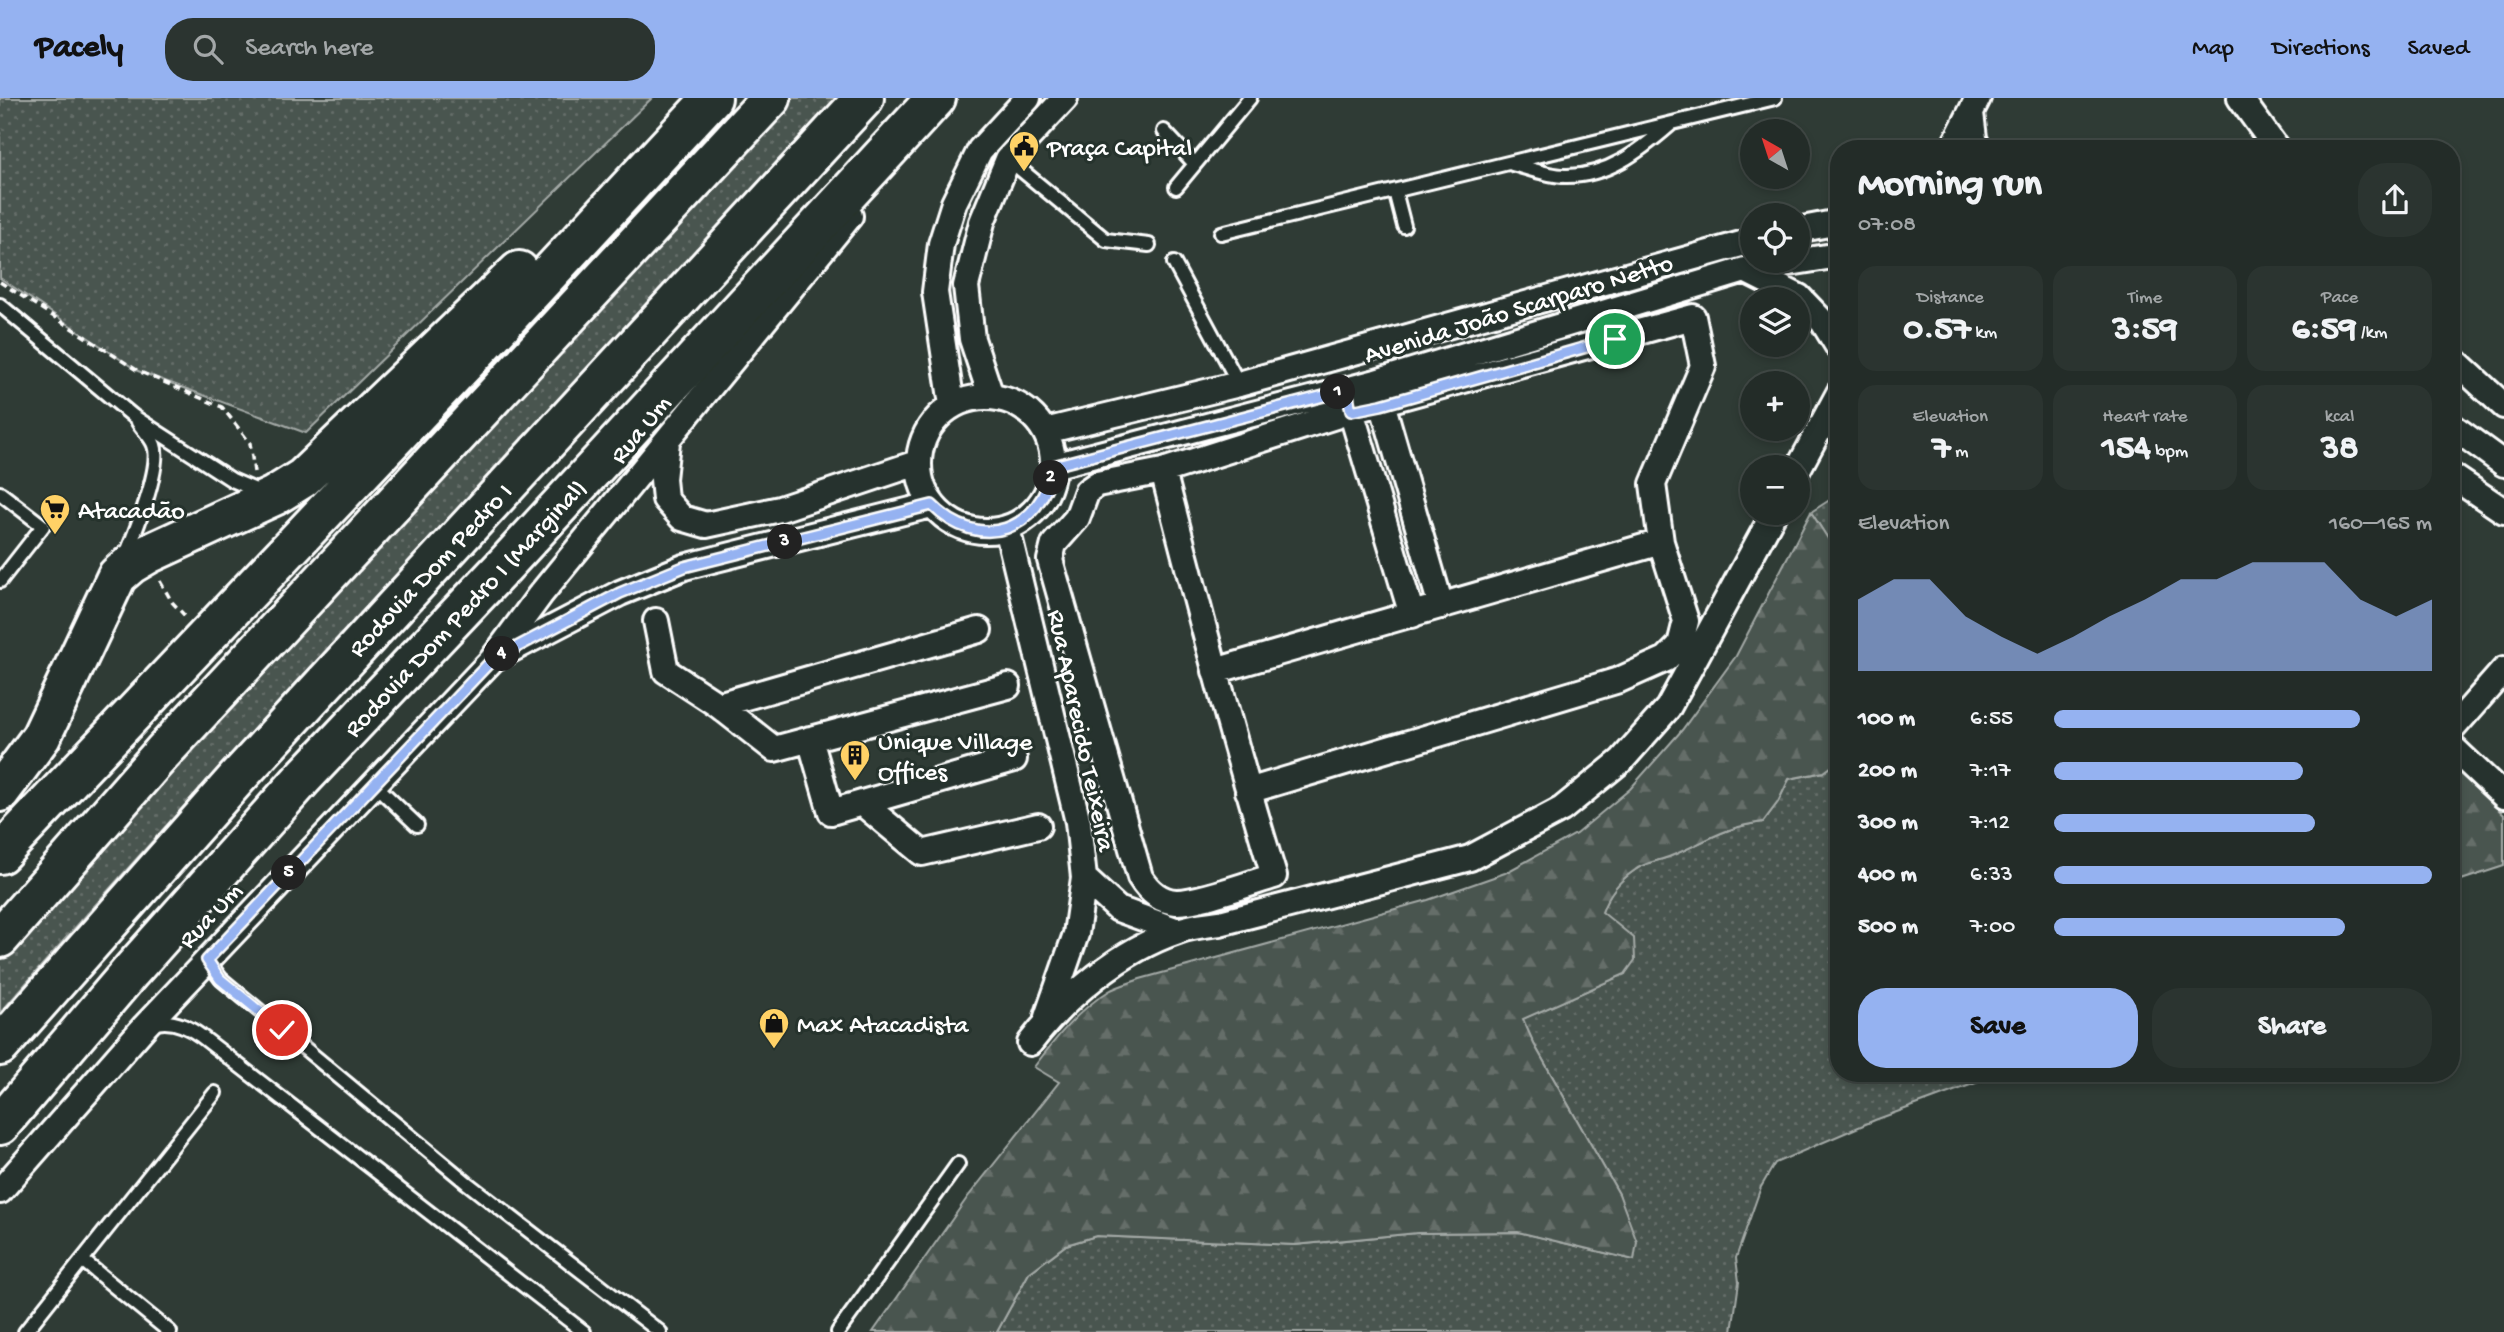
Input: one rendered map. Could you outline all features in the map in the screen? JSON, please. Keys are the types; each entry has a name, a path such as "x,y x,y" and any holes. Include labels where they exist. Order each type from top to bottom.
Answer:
{"highway":[{"path":"0,792 41,737 117,576 148,554 262,493 303,478 700,98"},
{"path":"0,854 475,353 712,98"},
{"path":"0,938 173,742 771,98"},
{"name":"Rodovia Dom Pedro I","path":"0,1046 237,778 864,98"},
{"name":"Rodovia Dom Pedro I (Marginal)","path":"0,1125 131,971 302,779 502,568 936,98"}],"street":[{"name":"Rua Um","path":"0,1191 145,1026 492,660 540,596 946,98"},
{"path":"952,405 935,292 941,244 954,204 980,150 1028,98"},
{"path":"991,396 972,339 966,286 982,222 1008,159 1065,98"},
{"path":"2240,98 2270,140"},
{"path":"1957,140 1975,106"},
{"path":"1975,106 1975,140"},
{"path":"1810,228 1830,224"},
{"name":"Avenida João Scarparo Netto","path":"1045,431 1240,384 1740,244"},
{"name":"Avenida João Scarparo Netto","path":"1810,260 1830,257"},
{"name":"Avenida João Scarparo Netto","path":"1053,466 1379,393 1740,272"},
{"path":"1751,273 1800,297 1830,333"},
{"path":"1248,791 1619,680 1666,659 1680,645 1686,621 1661,542 1653,484 1703,366 1693,317 1379,393 1441,606"},
{"path":"2460,365 2504,406"},
{"path":"991,396 1013,401 1031,413 1045,431 1052,448 1053,466 1049,486 1040,504 1025,519 1007,528 986,532 965,529 946,520 932,505 921,485 918,463 922,440 934,420 952,405 971,398 991,396"},
{"path":"1163,471 1215,671 1274,876 1183,901 1160,898 1147,888 1140,877 1050,560 1054,544 1077,518 1087,491 1097,484 1163,471 1349,400 1412,615"},
{"path":"1806,455 1830,410"},
{"path":"2460,432 2504,464"},
{"path":"667,442 663,478 665,499 681,518 706,525 780,509 918,463"},
{"path":"2460,481 2504,511"},
{"path":"492,660 620,593 684,567 932,505"},
{"path":"1084,878 1118,909 1178,931 1220,923 1469,858 1562,809 1622,760 1668,708 1767,525"},
{"name":"Rua Aparecido Teixeira","path":"1007,528 1078,822 1084,878 1076,933 1037,1034 1084,985 1113,965 1178,931"},
{"path":"1215,671 1661,542"},
{"path":"656,621 666,671 718,705 774,749 1007,686"},
{"path":"718,705 979,630"},
{"path":"2460,720 2504,670"},
{"path":"810,739 831,812 1014,759"},
{"path":"2460,755 2504,796"},
{"path":"862,803 922,853 1038,826"}],"lane":[{"path":"1176,187 1250,98"},
{"path":"1221,233 1775,98"},
{"path":"1508,163 1564,176 1606,169 1640,151 1672,123"},
{"path":"1164,131 1195,163"},
{"path":"1008,159 1106,240 1149,245"},
{"path":"1395,191 1404,226"},
{"path":"1174,263 1240,384"},
{"path":"0,305 133,416 262,493"},
{"path":"0,313 16,316"},
{"path":"117,576 147,498 153,468 154,446 133,416"},
{"path":"0,493 43,526 0,581"},
{"path":"373,783 416,825"},
{"path":"207,960 220,979 467,1183 660,1332"},
{"path":"145,1026 160,1021 185,1025 201,1036 584,1332"},
{"path":"25,1332 215,1093"},
{"path":"838,1332 958,1164"},
{"path":"82,1260 170,1332"}],"path":[{"path":"0,282 138,371 222,407 250,443 254,472 262,493"},
{"path":"148,554 172,602 190,622"}],"green space":[{"path":"0,98 652,98 306,433 138,371 0,278"},
{"path":"790,98 840,98 206,781 0,1013 0,957 79,867"},
{"path":"1830,500 1830,542 1811,512"},
{"path":"1811,512 1830,542 1830,768 1824,772 1789,779 1778,802 1763,822 1726,831 1671,856 1643,865 1629,874 1611,893 1602,912 1634,938 1635,960 1625,974 1523,1019 1534,1044 1619,1194 1637,1242 1634,1260 1518,1232 1417,1233 1295,1245 1096,1236 1066,1245 1029,1273 997,1332 873,1332 967,1198 1059,1082 1034,1067 1087,1007 1109,991 1140,979 1428,900 1505,873 1576,834 1630,789 1682,730 1736,656 1804,525 1810,525"},
{"path":"1830,768 1830,1082 1978,1082 1875,1120 1775,1163 1761,1187 1736,1258 1739,1282 1732,1332 997,1332 1029,1273 1066,1245 1096,1236 1295,1245 1417,1233 1519,1232 1634,1260 1619,1194 1522,1019 1625,974 1602,912 1611,894 1629,874 1643,865 1671,856 1726,831 1763,822 1778,802 1789,779 1824,772"},
{"path":"2460,772 2504,815 2504,866 2460,880"}],"place":[{"name":"Praça Capital","path":"1024,173"},
{"name":"Atacadão","path":"55,536"},
{"name":"Unique Village Offices","path":"855,782"},
{"name":"Max Atacadista","path":"774,1050"}],"route":[{"path":"282,1030 220,979 207,960 492,660 558,624 620,593 684,567 932,505 946,520 965,529 986,532 1007,528 1025,519 1040,504 1049,486 1053,466 1347,390 1351,411 1381,405 1615,339"}]}
